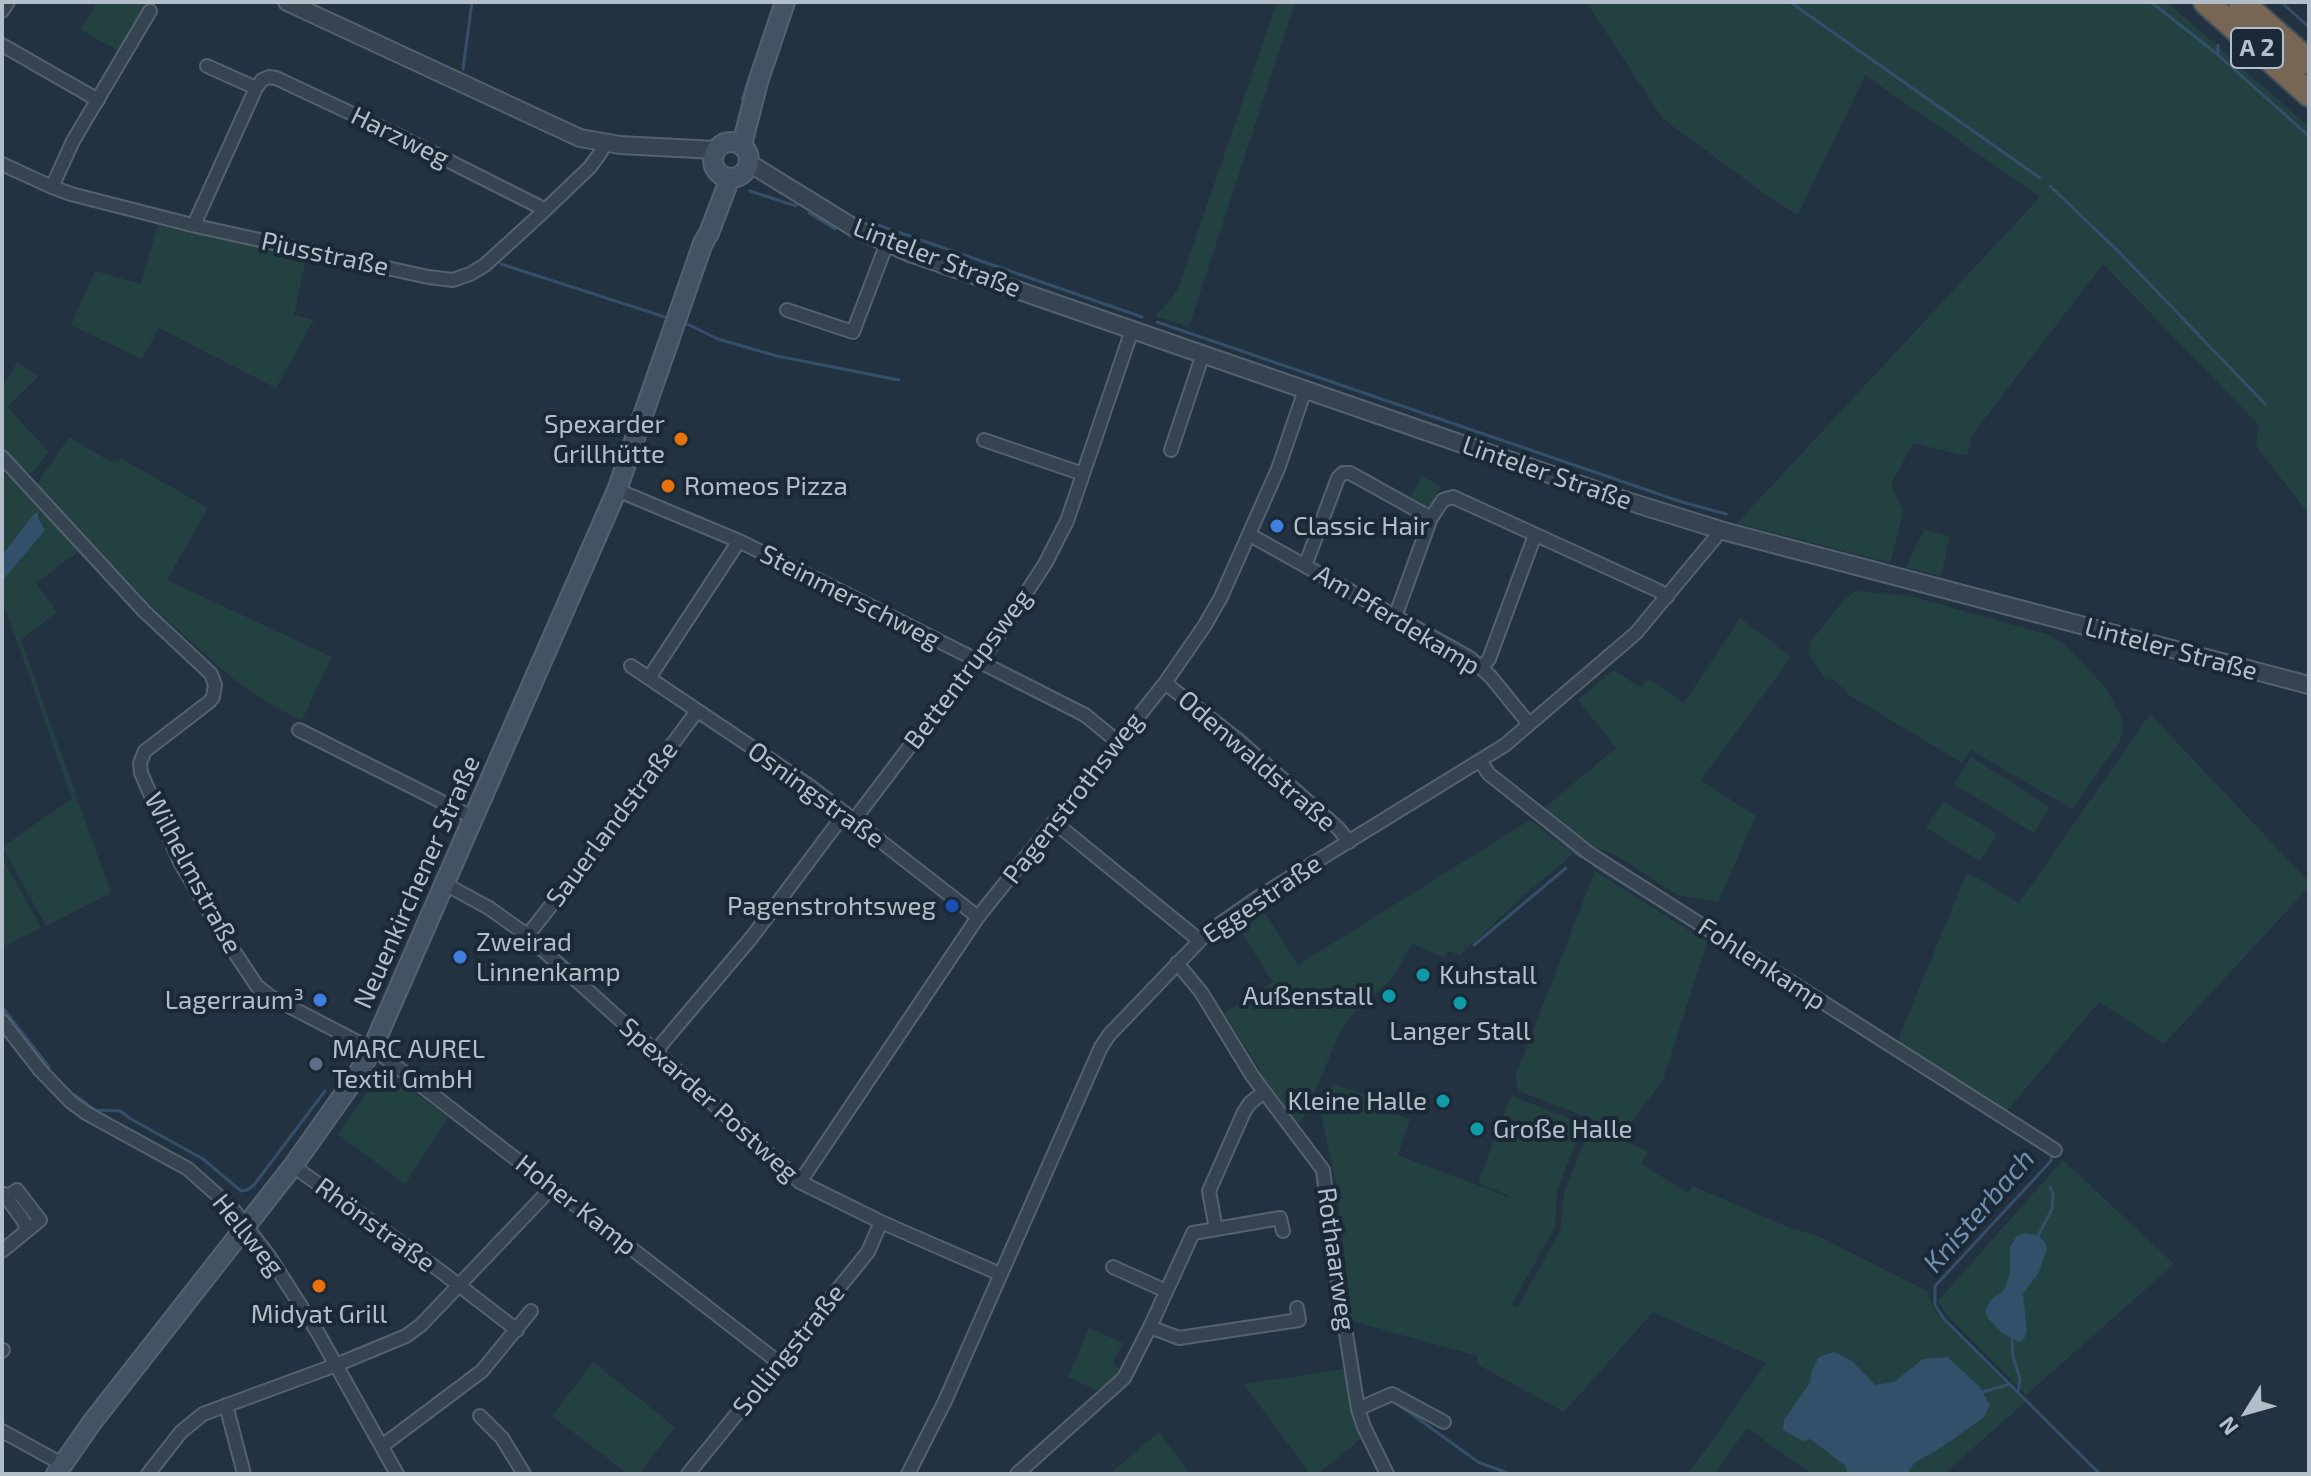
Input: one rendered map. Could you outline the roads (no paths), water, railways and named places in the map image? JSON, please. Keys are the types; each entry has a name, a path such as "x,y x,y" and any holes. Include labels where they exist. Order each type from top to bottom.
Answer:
{"highway":[{"name":"A 2","path":"2206,2 2309,94"},
{"name":"A 2","path":"2241,2 2309,62"}],"main road":[{"name":"Neuenkirchener Straße","path":"59,1469 293,1166 356,1077 372,1049 617,490 709,233 730,161 785,2"}],"street":[{"path":"2,11 8,2"},
{"name":"Linteler Straße","path":"287,2 562,130 603,143 643,146 730,161 797,191 856,229 910,253 1627,501 1718,529 2309,685"},
{"path":"52,187 73,141 150,11"},
{"path":"2,45 98,100"},
{"name":"Harzweg","path":"207,66 256,88 262,80 276,78 538,206 543,212"},
{"path":"196,226 256,88"},
{"name":"Piusstraße","path":"2,164 52,187 196,226 453,280 485,265 590,167 601,152 603,143"},
{"path":"787,310 853,332 887,243"},
{"name":"Bettentrupsweg","path":"655,1052 969,668 987,653 1045,564 1067,521 1132,330"},
{"path":"1171,450 1203,354"},
{"name":"Pagenstrothsweg","path":"800,1182 978,917 1165,683 1205,625 1250,535 1278,469 1305,390"},
{"path":"984,440 1083,474"},
{"name":"Wilhelmstraße","path":"3,460 149,616 211,674 215,685 213,697 145,751 140,763 166,834 221,932 250,977 271,997 372,1049"},
{"path":"1305,566 1338,478 1343,473 1350,473 1431,518"},
{"name":"Steinmerschweg","path":"617,490 739,541 978,661 1085,715 1118,742"},
{"path":"1395,617 1431,518 1443,500 1453,497 1667,597"},
{"name":"Eggestraße","path":"908,1474 945,1401 1109,1035 1199,940 1257,898 1505,745 1636,633 1715,538 1718,529"},
{"name":"Am Pferdekamp","path":"1250,535 1470,658 1482,667 1529,724"},
{"path":"1482,667 1489,659 1535,535"},
{"path":"649,678 739,541"},
{"name":"Osningstraße","path":"631,666 811,787 978,917"},
{"name":"Odenwaldstraße","path":"1165,683 1237,739 1338,828 1349,842"},
{"name":"Sauerlandstraße","path":"527,936 697,711"},
{"path":"299,730 474,818"},
{"name":"Fohlenkamp","path":"1480,761 1489,774 1595,857 2055,1150"},
{"path":"1054,822 1199,940"},
{"name":"Spexarder Postweg","path":"445,884 489,908 527,936 800,1182 881,1222 1000,1274"},
{"name":"Rothaarweg","path":"1177,963 1201,992 1264,1092 1323,1170 1358,1409 1387,1474"},
{"name":"Hellweg","path":"2,1021 40,1070 71,1102 188,1169 233,1209 269,1256 336,1365 397,1474"},
{"name":"Hoher Kamp","path":"372,1049 778,1362"},
{"path":"1216,1229 1209,1191 1244,1112 1264,1092"},
{"name":"Rhönstraße","path":"293,1166 517,1330"},
{"path":"148,1474 181,1432 203,1414 406,1336 421,1325 551,1186"},
{"path":"2,1251 27,1230 4,1194"},
{"path":"1017,1474 1124,1378 1193,1233 1280,1218 1283,1231"},
{"name":"Sollingstraße","path":"688,1474 868,1252 881,1222"},
{"path":"1113,1267 1166,1291"},
{"path":"1150,1327 1179,1338 1299,1320 1297,1308"},
{"path":"382,1446 482,1371 531,1311"},
{"path":"1358,1409 1392,1394 1444,1422"},
{"path":"226,1405 244,1474"},
{"path":"480,1416 502,1438 524,1474"},
{"path":"2,1431 59,1469"}],"water":[{"path":"38,513 45,530 2,581 2,555"},
{"path":"2025,1233 2038,1236 2047,1249 2038,1274 2023,1294 2027,1331 2019,1342 2002,1333 1985,1311 1990,1301 2004,1290 2010,1274 2010,1247 2016,1237"},
{"path":"1834,1352 1852,1361 1875,1385 1894,1382 1923,1359 1947,1357 1979,1386 1990,1405 1984,1417 1914,1463 1907,1474 1847,1474 1846,1466 1810,1439 1803,1441 1783,1430 1784,1420 1810,1383 1819,1357"}],"waterway":[{"path":"463,69 472,2"},
{"path":"765,89 795,2"},
{"path":"1790,2 2040,178"},
{"path":"2151,2 2217,54"},
{"path":"2281,2 2309,27"},
{"path":"2218,45 2218,55 2309,136"},
{"path":"742,99 758,54"},
{"path":"2050,186 2119,252 2265,404"},
{"path":"750,191 796,206"},
{"path":"809,213 835,229"},
{"path":"875,224 1142,317"},
{"name":"Knisterbach","path":"501,264 668,318"},
{"path":"1157,322 1682,502 1726,514"},
{"name":"Knisterbach","path":"687,324 718,339 777,356 899,380"},
{"path":"1788,540 1886,565"},
{"path":"1901,569 2124,628"},
{"name":"Knisterbach","path":"1510,798 1581,857"},
{"name":"Knisterbach","path":"1595,866 1710,938"},
{"path":"1474,945 1566,868"},
{"name":"Knisterbach","path":"1721,945 1877,1043"},
{"name":"Knisterbach","path":"2,1007 49,1067"},
{"name":"Knisterbach","path":"75,1095 95,1110 120,1111 203,1159 241,1191 254,1185 325,1091"},
{"name":"Knisterbach","path":"2049,1152 2051,1161 1935,1286 1935,1305 1944,1319 2100,1474"},
{"path":"1317,1176 1322,1219"},
{"path":"2038,1236 2052,1209 2053,1193 2050,1187"},
{"path":"1323,1229 1344,1360"},
{"path":"2012,1340 2013,1357 2020,1379 2018,1392"},
{"path":"1983,1392 2010,1384"},
{"path":"1395,1402 1478,1462 1510,1474"}],"place":[{"name":"Spexarder Grillhütte","path":"681,439"},
{"name":"Romeos Pizza","path":"668,486"},
{"name":"Classic Hair","path":"1277,526"},
{"name":"Pagenstrohtsweg","path":"952,906"},
{"name":"Zweirad Linnenkamp","path":"460,957"},
{"name":"Kuhstall","path":"1423,975"},
{"name":"Außenstall","path":"1389,996"},
{"name":"Lagerraum³","path":"320,1000"},
{"name":"Langer Stall","path":"1460,1003"},
{"name":"MARC AUREL Textil GmbH","path":"316,1064"},
{"name":"Kleine Halle","path":"1443,1101"},
{"name":"Große Halle","path":"1477,1129"},
{"name":"Midyat Grill","path":"319,1286"}]}
